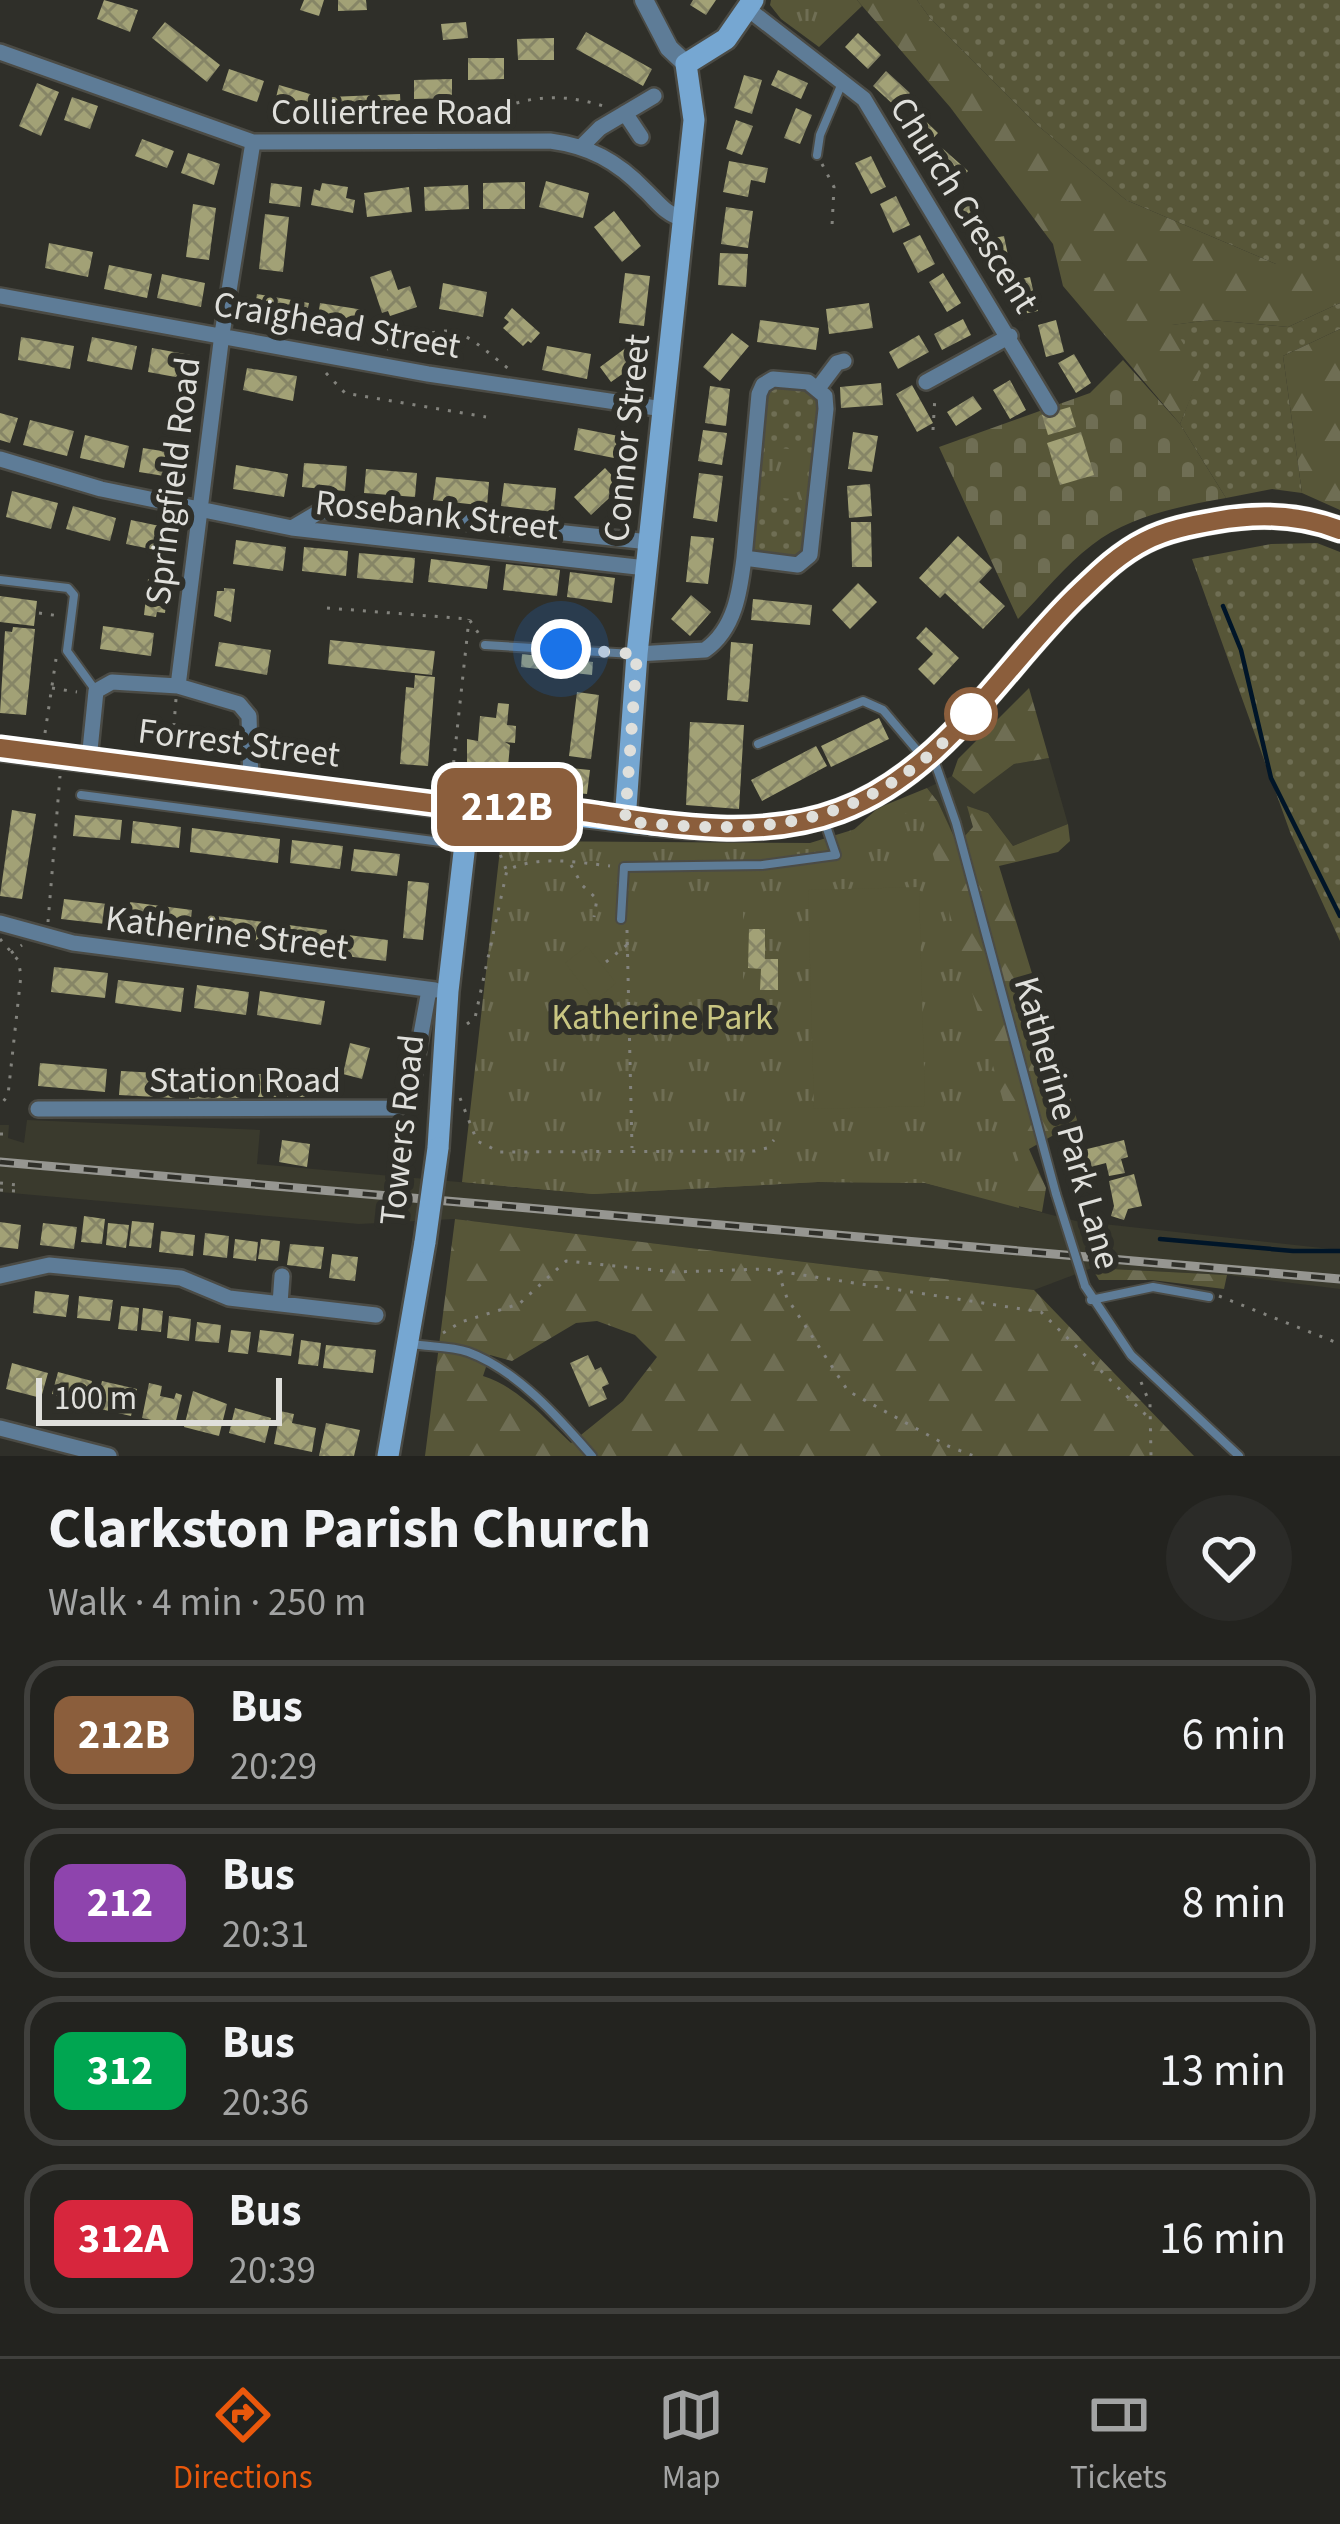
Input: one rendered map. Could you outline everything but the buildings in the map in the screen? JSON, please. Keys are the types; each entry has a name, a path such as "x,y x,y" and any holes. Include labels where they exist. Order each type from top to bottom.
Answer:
{"main road":[{"path":"686,64 727,39 751,4"},
{"name":"Connor Street","path":"625,821 637,654 694,121 686,64"},
{"name":"Forrest Street","path":"0,748 458,807 522,824 596,828 625,821 678,827 765,826 822,816 892,786 963,723 1049,623 1108,565 1146,540 1191,525 1265,515 1312,518 1340,530"},
{"name":"Towers Road","path":"388,1456 412,1344 438,1148 439,990 465,845 458,807"}],"street":[{"path":"644,0 669,48 686,64"},
{"name":"Church Crescent","path":"751,4 864,99 1050,408"},
{"name":"Colliertree Road","path":"0,52 253,142 550,141 583,146 620,166 668,215 683,219"},
{"path":"583,146 600,128 654,96"},
{"path":"625,113 641,137"},
{"name":"Springfield Road","path":"178,686 222,334 253,142"},
{"name":"Craighead Street","path":"0,296 458,378 663,409"},
{"path":"931,379 1010,336"},
{"path":"819,387 837,363 844,361"},
{"path":"637,654 705,650 714,644 739,595 763,386 773,379 819,387 826,410 810,555 798,566 744,558"},
{"name":"Rosebank Street","path":"0,459 101,489 292,528 646,568"},
{"name":"Rosebank Street","path":"292,528 319,512 351,510 649,542"},
{"path":"89,760 96,691 112,682 178,686 238,704 249,716 251,782"},
{"name":"Katherine Street","path":"0,922 73,943 439,990"},
{"name":"Station Road","path":"38,1109 397,1108 411,1089 439,990"},
{"path":"0,1276 49,1265 181,1278 229,1298 376,1315"},
{"path":"280,1304 282,1276"},
{"path":"0,1428 109,1456"}],"lane":[{"path":"818,154 820,135 844,81"},
{"path":"0,580 68,588 76,602 67,651 96,691"},
{"path":"485,645 637,654"},
{"path":"758,744 863,701 883,710 928,756"},
{"name":"Katherine Park Lane","path":"928,756 956,824 1056,1194 1091,1300 1131,1355 1239,1456"},
{"path":"81,795 465,845"},
{"path":"621,919 624,867 762,866 836,855 822,816"},
{"path":"1091,1300 1153,1287 1209,1297"},
{"path":"412,1344 481,1358 560,1419 592,1456"}],"path":[{"path":"457,144 496,108 520,100 572,100 625,113"},
{"path":"818,154 833,187 832,226"},
{"path":"363,359 439,329 460,331 532,389"},
{"path":"420,336 458,378"},
{"path":"320,351 328,379 345,393 486,417"},
{"path":"931,379 933,430"},
{"path":"327,608 469,619"},
{"path":"38,613 63,617"},
{"path":"469,619 485,645"},
{"path":"458,807 448,789 469,619"},
{"path":"47,935 52,688 57,652"},
{"path":"172,751 178,686"},
{"path":"52,688 85,694 96,691"},
{"path":"460,1031 475,1018 507,870 496,844 498,830"},
{"path":"507,870 525,862 624,867"},
{"path":"571,862 582,886 597,899 594,917"},
{"path":"621,919 628,944 632,1150"},
{"path":"0,939 18,960 21,975 8,1095 1,1104"},
{"path":"606,962 628,944"},
{"path":"453,1108 455,1085 477,1141 500,1152 755,1151 774,1140"},
{"path":"0,1186 17,1185 17,1191"},
{"path":"412,1344 519,1304 566,1261 675,1272 778,1271 1041,1312 1150,1419"},
{"path":"778,1271 787,1298 848,1391 974,1456"},
{"path":"1209,1297 1222,1296 1340,1344"},
{"path":"1131,1355 1150,1403 1151,1456"}],"shaded area":[{"path":"1049,758 1068,824 1013,846 988,813 969,807 974,827 960,840 954,839 927,788 952,776 975,793 1014,764"},
{"path":"27,1120 260,1130 257,1164 593,1194 818,1182 925,1183 1076,1221 1340,1250 1340,1289 1227,1275 1092,1268 1034,1290 455,1219 359,1224 0,1192 0,1125 9,1125 8,1138 24,1143"}],"green space":[{"path":"771,0 857,0 862,6 819,47 781,19"},
{"path":"857,0 917,0 1036,124 1126,200 1276,264 1340,264 1340,303 1288,327 1211,320 1172,325 1201,373 1180,424 1063,286 1053,244 950,107"},
{"path":"917,0 1340,0 1340,264 1276,264 1126,200 1036,124"},
{"path":"1340,303 1340,329 1283,356 1302,493 1272,489 1226,498 1180,424 1200,373 1171,325 1211,320 1288,327"},
{"path":"1340,329 1340,510 1302,493 1283,356"},
{"path":"1123,360 1180,424 1226,498 1156,514 1107,535 1072,562 1018,619 939,447 1090,393"},
{"path":"773,381 807,385 821,397 803,559 749,555 763,395"},
{"path":"770,447 807,451 802,500 764,496"},
{"path":"1317,543 1340,552 1340,941 1290,832 1192,559 1271,544"},
{"path":"1029,688 1049,758 1014,764 974,794 952,776 958,759"},
{"name":"Katherine Park","path":"927,788 955,839 961,840 973,827 967,806 988,813 1013,846 1068,824 1070,841 1058,852 999,866 1081,1133 1052,1136 1029,1149 1046,1188 1042,1212 925,1183 818,1182 593,1194 462,1182 878,808"},
{"name":"Katherine Park","path":"920,809 1019,1157 1019,1208 925,1183 818,1182 593,1194 462,1182 501,841 810,843"},
{"path":"919,887 925,1106 814,1109 808,890"},
{"path":"652,903 743,903 743,992 652,992"},
{"path":"587,946 616,983 595,1001 565,963"},
{"path":"455,1219 1034,1290 1194,1456 425,1456","holes":["597,1321 635,1335 657,1357 623,1401 571,1443 519,1395 483,1376 490,1355 512,1361 576,1323"]},
{"path":"1092,1268 1227,1275 1224,1289 1152,1280 1099,1280"}],"waterway":[{"path":"1223,606 1241,650 1271,778 1340,916"},
{"path":"1160,1239 1340,1251"}],"railway":[{"path":"0,1162 1340,1279"}],"bus line":[{"name":"212B","path":"0,748 469,808 598,814 678,827 790,823 840,811 892,786 963,723 1049,623 1108,565 1146,540 1191,525 1265,515 1312,518 1340,530"}],"route":[{"path":"561,649 637,654 625,821 678,827 765,826 840,811 892,786 971,714"}]}
